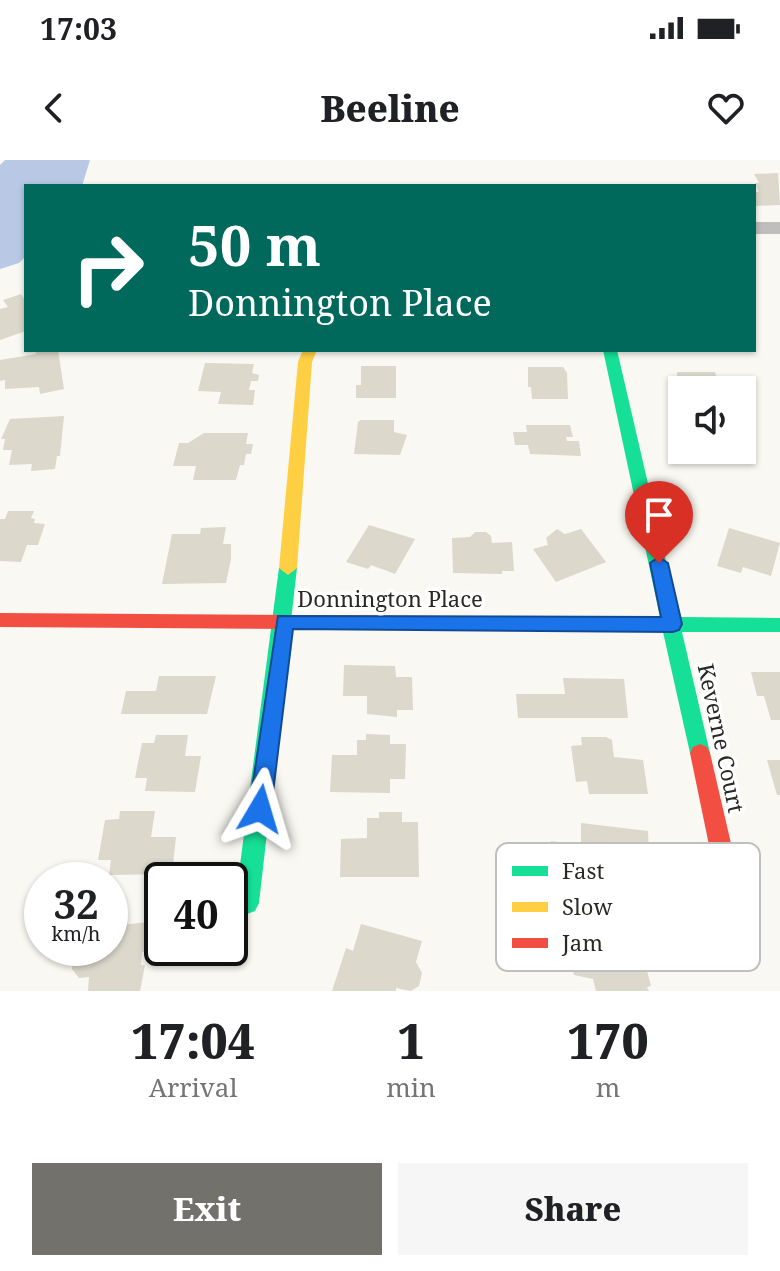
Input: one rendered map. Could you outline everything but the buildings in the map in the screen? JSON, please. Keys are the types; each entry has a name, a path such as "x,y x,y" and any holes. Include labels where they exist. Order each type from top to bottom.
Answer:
{"street":[{"path":"756,228 780,228"},
{"path":"248,895 284,622 305,362 309,352"},
{"name":"Keverne Court","path":"610,352 720,843"},
{"name":"Donnington Place","path":"0,620 780,625"}],"water":[{"path":"5,160 90,160 83,184 24,184 24,258 19,263 0,269 0,165"}],"traffic: fast":[{"path":"610,352 700,753"},
{"path":"248,895 288,568"},
{"path":"462,623 780,625"}],"traffic: slow":[{"path":"288,568 305,362 309,352"}],"traffic: jam":[{"path":"0,620 462,623"},
{"path":"700,753 720,843"}],"route":[{"path":"260,809 284,622 673,624 659,563"}]}
